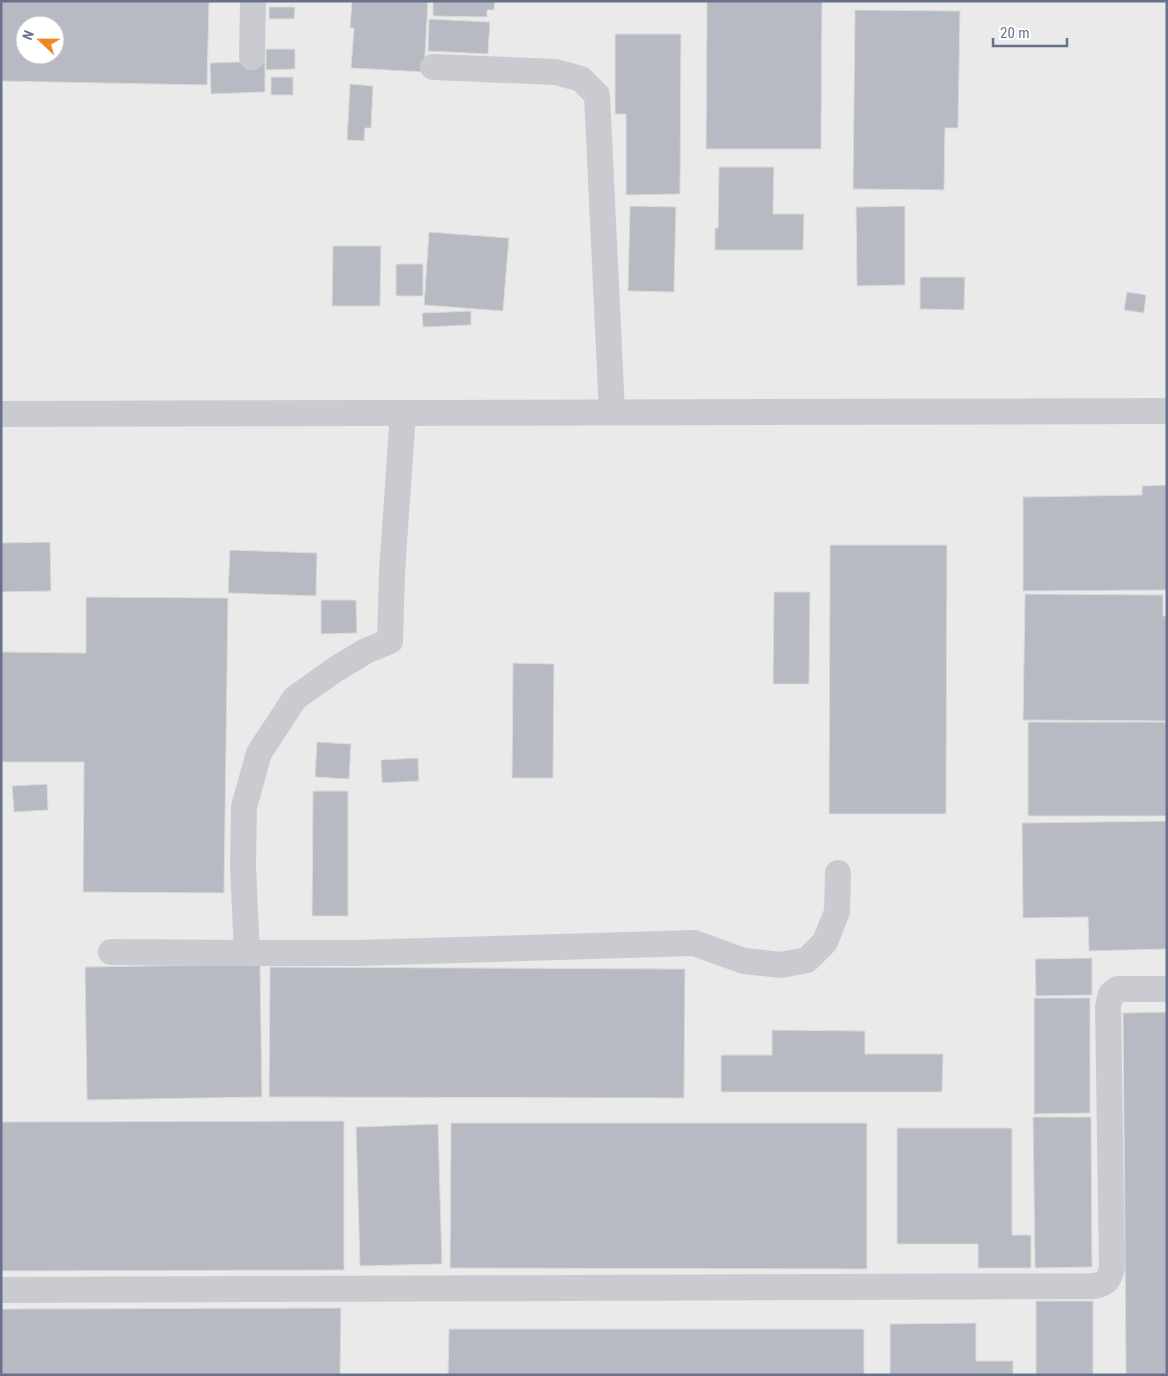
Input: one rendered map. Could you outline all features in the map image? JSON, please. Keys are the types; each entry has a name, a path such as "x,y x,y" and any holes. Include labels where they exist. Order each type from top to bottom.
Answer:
{"street":[{"path":"252,57 254,1"},
{"path":"433,67 556,72 581,79 596,94 612,412"},
{"path":"1,414 1167,411"},
{"path":"247,953 243,867 244,807 259,753 295,698 336,669 366,651 390,640 392,572 403,413"},
{"path":"111,952 356,953 694,943 744,961 781,965 807,960 825,942 837,912 838,873"},
{"path":"1,1290 1074,1286 1104,1284 1110,1276 1112,1266 1108,1006 1111,994 1117,989 1167,989"}],"shaded area":[{"path":"1,1 1167,1 1167,1375 1,1375"}],"building":[{"path":"1,1 209,1 207,85 1,81"},
{"path":"352,1 428,1 424,72 351,68 354,28 350,28"},
{"path":"433,1 495,1 494,10 487,10 487,17 433,16"},
{"path":"707,1 822,1 821,149 706,149"},
{"path":"269,7 295,7 294,19 269,19"},
{"path":"855,10 960,11 958,128 945,128 944,190 853,189"},
{"path":"429,19 490,22 488,54 428,51"},
{"path":"615,34 681,34 680,194 626,195 626,114 615,114"},
{"path":"266,49 295,49 295,69 266,70"},
{"path":"265,61 265,92 211,94 210,63"},
{"path":"271,77 293,77 293,95 271,95"},
{"path":"350,84 373,86 371,128 365,128 364,141 347,140"},
{"path":"719,167 774,167 773,214 804,214 803,250 715,250 715,228 718,228"},
{"path":"630,206 676,207 674,292 628,291"},
{"path":"905,206 905,285 857,286 856,207"},
{"path":"429,232 509,238 503,311 424,305"},
{"path":"333,246 381,246 380,306 332,306"},
{"path":"396,264 423,264 423,296 396,296"},
{"path":"920,277 965,277 964,310 920,309"},
{"path":"1127,292 1146,295 1144,313 1124,310"},
{"path":"471,311 471,325 423,327 422,313"},
{"path":"1167,485 1167,590 1023,591 1023,497 1142,495 1142,486"},
{"path":"50,542 51,591 1,592 1,543"},
{"path":"830,545 947,545 946,814 829,814"},
{"path":"230,550 317,553 316,596 228,593"},
{"path":"774,592 810,592 809,684 773,684"},
{"path":"1025,594 1163,595 1163,616 1167,616 1167,721 1023,720"},
{"path":"86,597 228,598 224,893 83,892 84,762 1,762 1,652 86,653"},
{"path":"321,600 356,600 357,633 321,634"},
{"path":"513,663 554,664 553,778 512,778"},
{"path":"1028,722 1167,722 1167,816 1028,816"},
{"path":"317,742 351,744 349,779 315,777"},
{"path":"418,758 419,781 382,783 381,760"},
{"path":"47,784 48,810 14,812 12,786"},
{"path":"313,791 348,791 348,916 312,916"},
{"path":"1167,821 1167,949 1089,951 1088,917 1023,918 1022,823"},
{"path":"1092,958 1092,995 1036,996 1035,959"},
{"path":"260,964 262,1097 87,1100 85,967"},
{"path":"270,967 685,969 684,1098 269,1097"},
{"path":"1034,998 1090,998 1090,1113 1034,1114"},
{"path":"1167,1012 1167,1375 1126,1375 1123,1013"},
{"path":"772,1030 865,1031 865,1054 943,1054 942,1092 721,1092 721,1055 772,1055"},
{"path":"1033,1117 1091,1117 1092,1267 1035,1268"},
{"path":"344,1121 344,1270 1,1271 1,1122"},
{"path":"451,1123 867,1123 867,1269 450,1268"},
{"path":"438,1124 442,1264 360,1266 356,1127"},
{"path":"897,1128 1012,1128 1012,1235 1031,1235 1031,1268 978,1268 978,1244 897,1244"},
{"path":"1036,1301 1093,1301 1093,1375 1036,1375"},
{"path":"341,1308 340,1375 1,1375 1,1309"},
{"path":"976,1323 976,1361 1013,1361 1013,1375 890,1375 890,1324"},
{"path":"449,1329 864,1329 864,1375 448,1375"}]}
